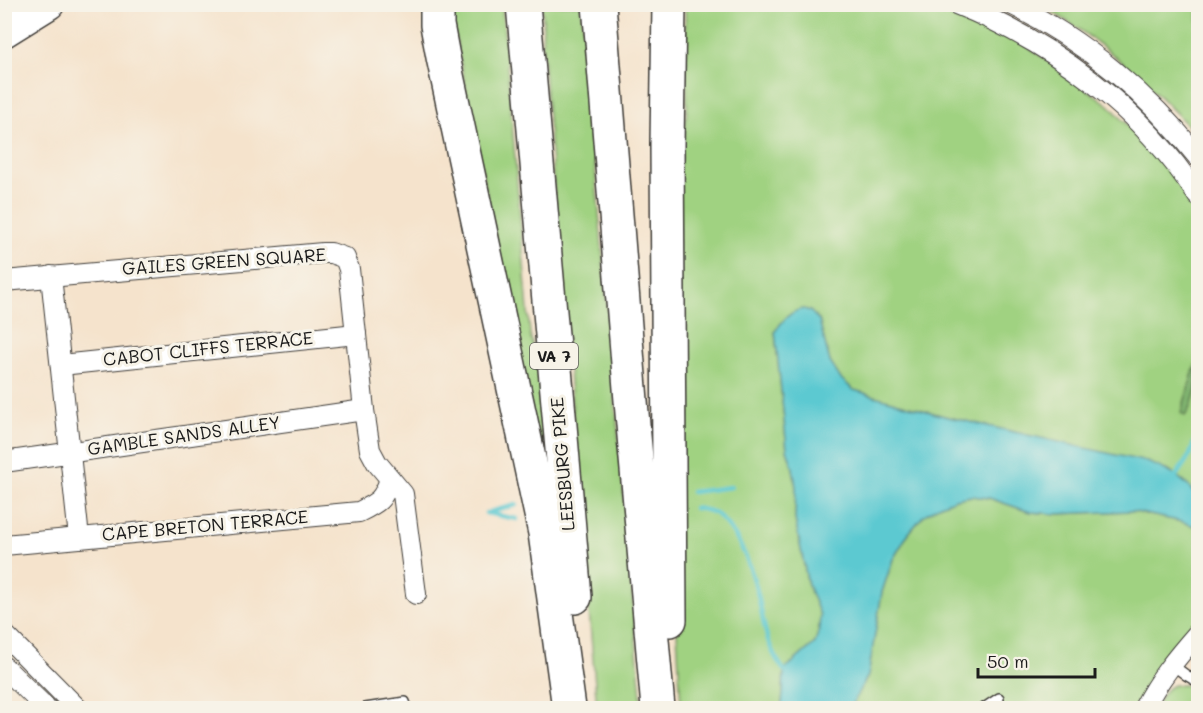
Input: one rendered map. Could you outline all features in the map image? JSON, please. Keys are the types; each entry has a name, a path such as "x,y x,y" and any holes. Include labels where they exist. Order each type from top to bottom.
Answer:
{"highway":[{"path":"437,4 437,25 443,57 545,533 569,708"},
{"name":"LEESBURG PIKE","path":"523,4 584,708"},
{"path":"599,4 658,708"},
{"path":"669,4 667,145 671,708"}],"main road":[{"path":"4,32 49,4"}],"street":[{"path":"956,4 1037,44 1123,108 1172,160 1198,196"},
{"path":"1011,4 1055,29 1112,70 1164,118 1198,158"},
{"name":"GAILES GREEN SQUARE","path":"4,280 331,253 345,258 349,269 370,450 377,463 402,494 416,594"},
{"path":"51,276 79,538"},
{"name":"CABOT CLIFFS TERRACE","path":"61,365 356,334"},
{"name":"GAMBLE SANDS ALLEY","path":"4,462 364,410"},
{"name":"CAPE BRETON TERRACE","path":"4,546 359,512 383,498 390,479"},
{"path":"1144,708 1171,664 1198,633"},
{"path":"4,634 77,708"},
{"path":"4,667 46,708"}],"lane":[{"path":"1171,664 1198,682"},
{"path":"984,708 999,698"},
{"path":"365,708 405,702 407,708"}],"green space":[{"path":"449,5 502,5 530,334 543,391 558,549"},
{"path":"542,5 581,5 642,708 597,708 542,45"},
{"path":"685,5 938,5 1017,39 1109,105 1180,181 1198,207 1198,504 1186,484 1170,471 944,416 853,390 840,378 830,362 819,320 784,320 775,332 787,449 796,487 795,519 808,585 820,615 819,630 815,643 784,670 781,708 681,708 676,613 677,181 687,107"},
{"path":"1040,5 1198,5 1198,137 1125,64 1084,33"},
{"path":"1195,366 1197,378 1195,392 1185,416 1181,413"},
{"path":"971,496 989,498 1030,512 1056,514 1131,511 1198,525 1198,621 1174,646 1137,708 851,708 868,676 882,592 893,559 908,534 923,516 938,506"},
{"path":"1174,685 1184,685 1198,690 1198,708 1156,708 1165,691"}],"water":[{"path":"804,309 810,311 819,320 830,362 840,378 854,390 944,416 1147,462 1170,472 1194,493 1198,501 1198,525 1131,511 1056,514 1030,512 989,498 971,496 938,506 923,516 908,534 893,559 882,592 868,676 851,708 781,708 784,670 815,643 820,615 808,585 795,519 796,487 787,449 775,331 791,314"}],"waterway":[{"path":"1176,476 1190,455 1198,432"},
{"path":"692,492 731,487"},
{"path":"490,512 516,505"},
{"path":"694,508 719,516 741,546 754,579 768,640 784,670"},
{"path":"486,513 517,519"}]}
